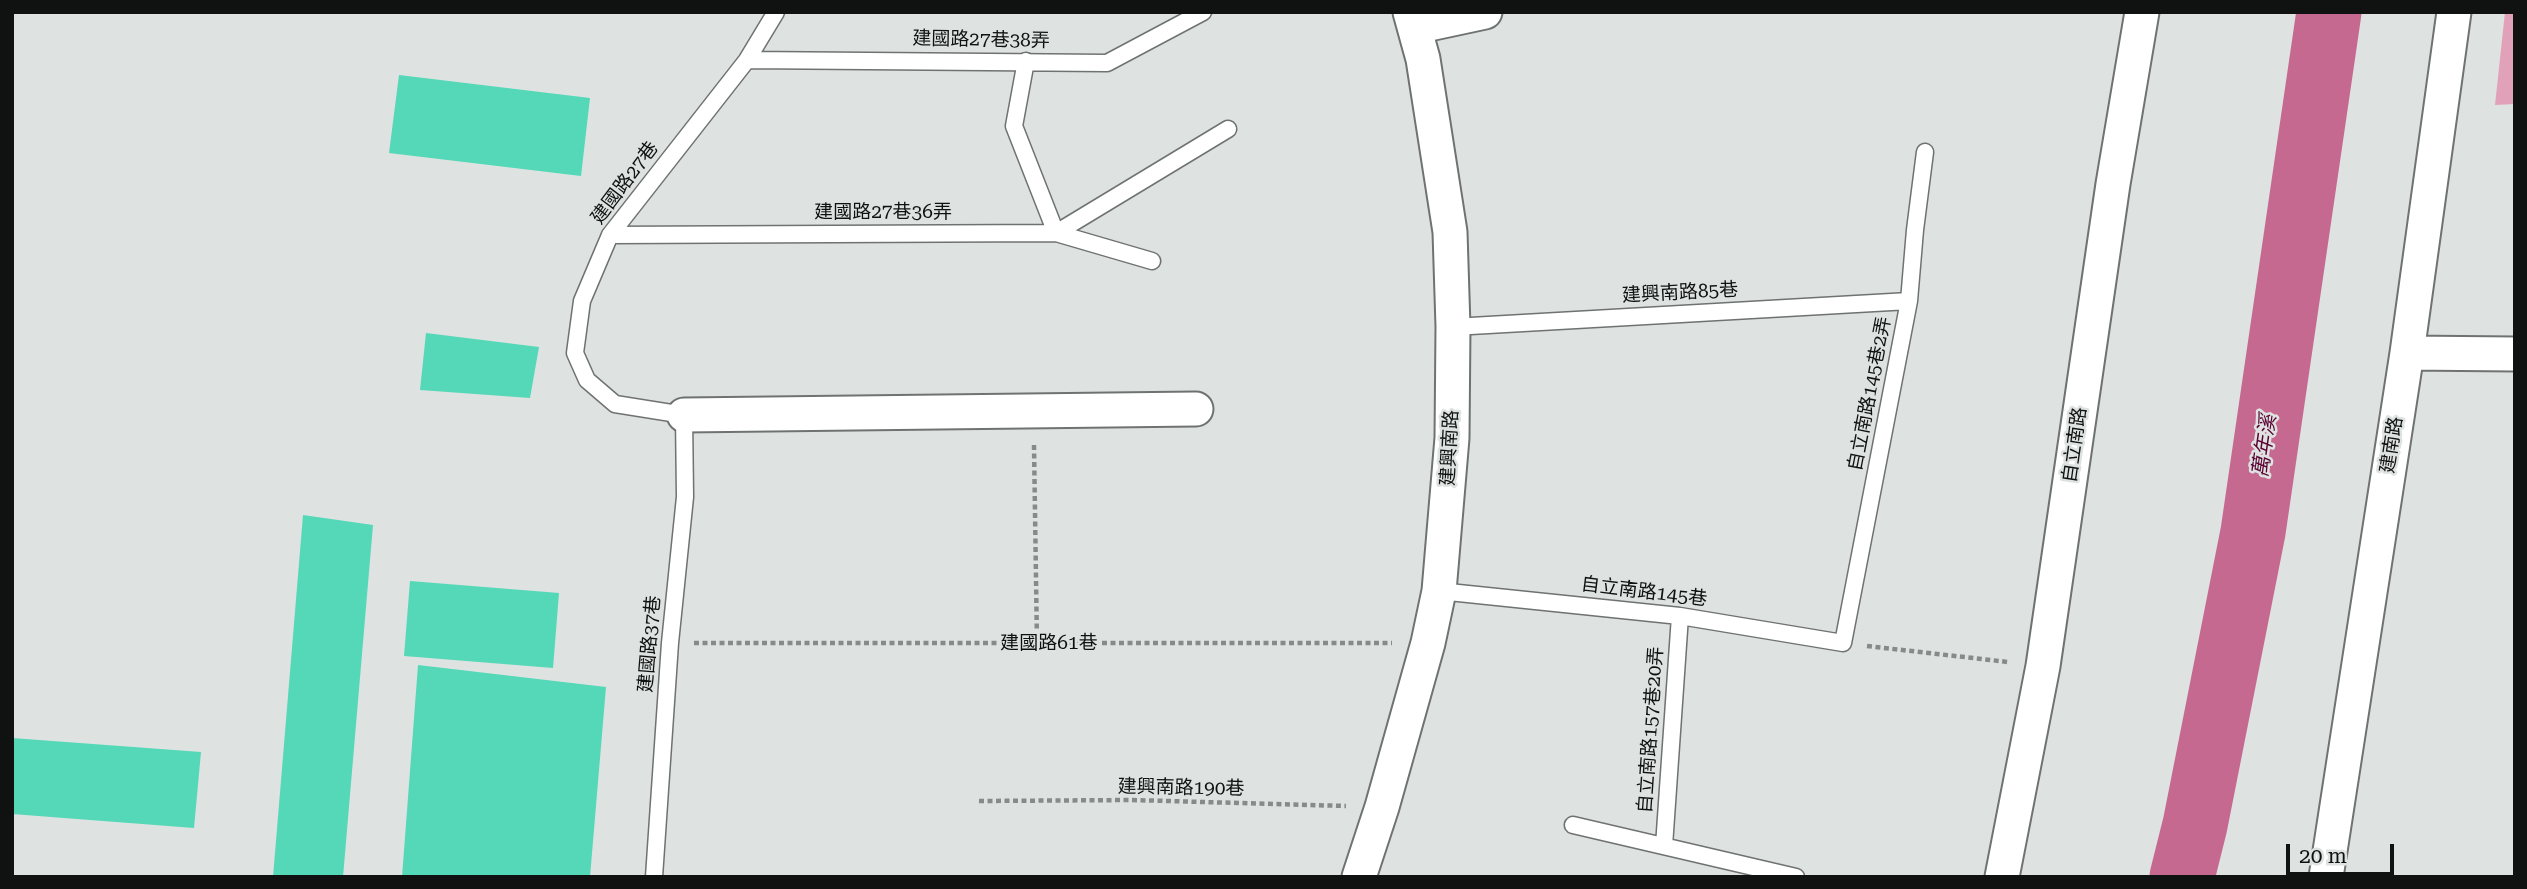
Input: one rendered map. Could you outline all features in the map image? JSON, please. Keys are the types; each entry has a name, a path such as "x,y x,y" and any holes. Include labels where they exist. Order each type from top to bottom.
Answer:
{"street":[{"path":"1413,20 1485,12"},
{"name":"自立南路","path":"2002,877 2043,666 2113,184 2142,12"},
{"name":"建南路","path":"2326,877 2407,354 2454,12"},
{"name":"建興南路","path":"1359,877 1382,807 1428,643 1439,591 1452,438 1450,232 1423,59 1413,20"},
{"path":"2407,354 2515,354"},
{"path":"684,415 1034,413 1196,409"}],"lane":[{"name":"建國路27巷","path":"684,415 615,404 587,380 575,353 582,300 610,235 747,60 776,12"},
{"name":"建國路27巷38弄","path":"747,60 1107,63 1203,12"},
{"path":"1026,61 1014,126 1056,233 1228,129"},
{"name":"自立南路145巷2弄","path":"1843,643 1909,301 1925,152"},
{"name":"建國路27巷36弄","path":"610,235 1056,233 1152,261"},
{"name":"建興南路85巷","path":"1453,327 1909,301"},
{"name":"建國路37巷","path":"654,877 670,643 685,497 684,415"},
{"name":"自立南路145巷","path":"1439,591 1680,616 1843,643"},
{"name":"自立南路157巷20弄","path":"1664,846 1680,616"},
{"path":"1573,825 1796,877"}],"path":[{"path":"1034,413 1037,644"},
{"name":"建國路61巷","path":"670,643 1428,643"},
{"path":"1843,643 2043,666"},
{"name":"建興南路190巷","path":"979,801 1132,800 1382,807"}],"shaded area":[{"path":"2505,12 2515,12 2515,104 2495,105"}],"building":[{"path":"399,75 590,98 581,176 389,153"},
{"path":"426,333 539,347 530,398 420,390"},
{"path":"303,515 373,525 343,877 273,877"},
{"path":"410,581 559,593 553,668 404,656"},
{"path":"418,665 606,687 590,877 402,877"},
{"path":"12,738 201,752 194,828 12,814"}],"waterway":[{"name":"萬年溪","path":"2182,877 2195,825 2253,532 2329,12"}]}
